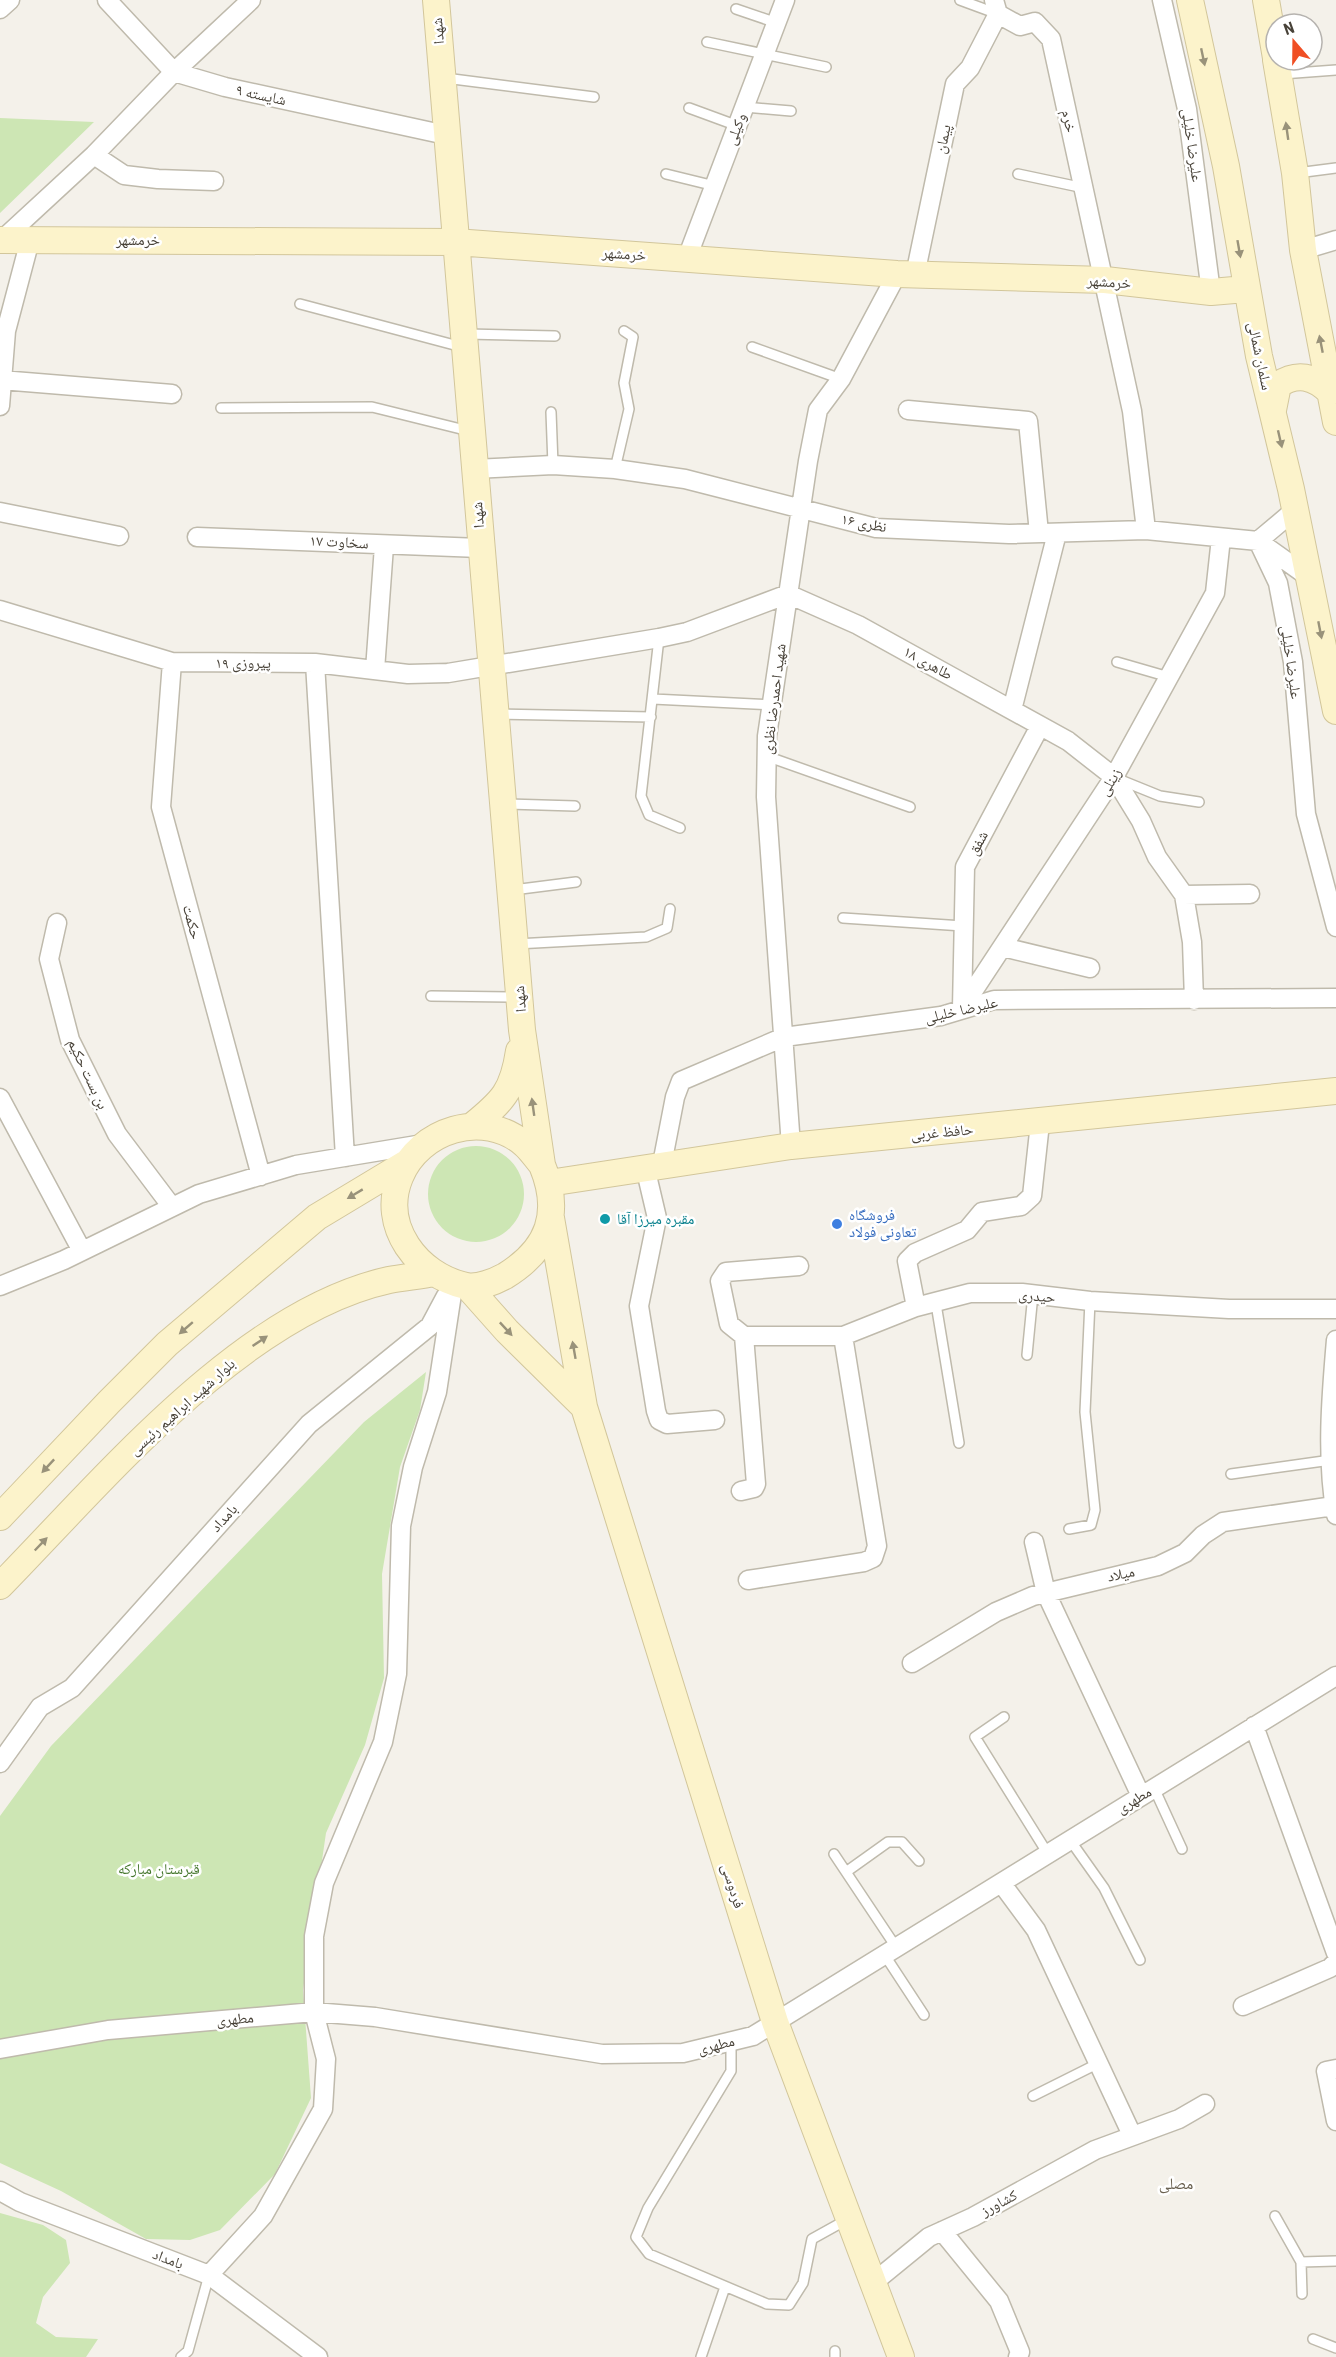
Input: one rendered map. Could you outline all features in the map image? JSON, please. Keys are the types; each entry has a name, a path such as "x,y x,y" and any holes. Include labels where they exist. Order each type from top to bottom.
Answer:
{"main road":[{"name":"شهدا","path":"436,0 454,242 522,1030"},
{"name":"سلمان شمالی","path":"1190,0 1226,166 1246,290 1296,509 1336,711"},
{"path":"1278,72 1295,173 1303,250 1336,422"},
{"name":"خرمشهر","path":"1,240 454,242 906,275 1105,280 1211,292 1246,290"},
{"path":"1273,410 1278,385 1287,379 1309,378 1320,381 1330,392"},
{"path":"472,1126 498,1104 515,1078 522,1030"},
{"path":"452,1280 485,1284 524,1264 542,1244 551,1218 522,1030"},
{"name":"حافظ غربی","path":"545,1174 654,1166 791,1146 1040,1123 1335,1091"},
{"path":"0,1517 109,1402 168,1344 317,1217 405,1164 423,1144 446,1131 472,1126 500,1130 524,1144 545,1174"},
{"path":"405,1164 396,1188 394,1213 401,1237 415,1258 452,1280 584,1407"},
{"name":"فردوسی","path":"551,1218 584,1407 775,2022 901,2357"},
{"name":"بلوار شهید ابراهیم رئیسی","path":"0,1586 154,1428 220,1368 282,1326 338,1297 388,1280 452,1280"}],"street":[{"path":"0,9 10,0"},
{"path":"107,0 174,72"},
{"path":"1,240 94,155 174,72 251,0"},
{"name":"وکیلی","path":"687,258 785,0"},
{"name":"علیرضا خلیلی","path":"1162,0 1188,109 1211,292"},
{"name":"خرم","path":"996,7 1020,26 1035,22 1051,39 1132,411 1146,530"},
{"name":"پیمان","path":"906,275 955,84 970,68 996,7"},
{"name":"شایسته ۹","path":"174,72 225,87 446,135"},
{"path":"94,155 124,175 214,181"},
{"path":"0,406 6,331 30,240"},
{"path":"1303,250 1336,240"},
{"name":"شهید احمدرضا نظری","path":"791,1146 766,797 766,756 772,705 818,411 842,378 906,275"},
{"path":"1,380 172,394"},
{"path":"908,410 1028,421 1048,533 1012,710"},
{"name":"نظری ۱۶","path":"474,469 553,465 615,469 685,478 876,528 1048,533 1146,530 1258,541"},
{"path":"1296,509 1258,541 1310,578"},
{"path":"0,512 119,536"},
{"name":"سخاوت ۱۷","path":"197,537 480,548"},
{"name":"زینلی","path":"962,1008 1114,777 1215,592 1221,538"},
{"name":"علیرضا خلیلی","path":"1258,541 1278,583 1293,662 1306,814 1336,927"},
{"path":"375,670 384,546"},
{"path":"492,665 687,632 788,594"},
{"name":"طاهری ۱۸","path":"788,594 858,625 1068,741 1114,777 1141,821 1157,857 1184,895 1192,942 1194,1000"},
{"name":"پیروزی ۱۹","path":"0,611 172,662 315,663 408,674 448,673 492,665"},
{"name":"حکمت","path":"172,662 161,807 261,1176"},
{"path":"315,663 345,1157"},
{"name":"شفق","path":"962,1008 965,867 1040,726"},
{"path":"1184,895 1251,894"},
{"name":"بن بست حکیم","path":"57,923 49,959 70,1040 117,1134 172,1207"},
{"path":"1003,947 1090,968"},
{"name":"علیرضا خلیلی","path":"654,1166 681,1081 784,1037 931,1017 994,1000 1336,998"},
{"path":"0,1098 82,1251"},
{"path":"916,1307 907,1261 915,1253 967,1230 982,1212 1022,1206 1032,1196 1040,1123"},
{"path":"0,1286 82,1251 199,1194 296,1165 423,1144"},
{"path":"654,1166 657,1218 641,1284 639,1306 659,1420 667,1424 716,1420"},
{"path":"741,1491 754,1488 756,1484 744,1336 729,1324 720,1281 726,1272 798,1266"},
{"path":"209,2275 263,2216 322,2109 326,2059 314,2012 314,1936 324,1883 383,1742 397,1674 401,1526 413,1467 437,1392 452,1280"},
{"name":"بامداد","path":"0,1763 40,1707 72,1688 309,1424 430,1326 452,1280"},
{"name":"حیدری","path":"744,1336 843,1336 916,1307 936,1304 970,1293 1033,1294 1090,1301 1229,1309 1336,1309"},
{"path":"747,1580 864,1562 873,1558 877,1546 843,1336"},
{"path":"1335,1510 1331,1460 1331,1393 1336,1340"},
{"name":"میلاد","path":"912,1663 996,1612 1046,1593 1158,1566 1185,1553 1203,1535 1223,1522 1335,1510"},
{"path":"1034,1542 1046,1593 1148,1792"},
{"name":"مطهری","path":"0,2049 108,2030 314,2012 375,2017 602,2054 683,2054 753,2036 1336,1676"},
{"path":"1254,1726 1336,1953"},
{"path":"1002,1884 1036,1930 1132,2135"},
{"path":"1243,2006 1330,1968 1336,1962"},
{"path":"1336,2070 1326,2071 1336,2121"},
{"name":"کشاورز","path":"874,2282 929,2237 983,2212 1095,2150 1179,2119 1205,2104"},
{"name":"بامداد","path":"0,2192 20,2202 209,2275 318,2357"},
{"path":"942,2231 999,2301 1020,2352 1018,2357"}],"lane":[{"path":"960,0 996,7"},
{"path":"736,9 777,23"},
{"path":"707,42 826,67"},
{"path":"442,77 594,97"},
{"path":"745,107 791,111"},
{"path":"689,108 738,126"},
{"path":"1295,173 1336,168"},
{"path":"666,174 715,186"},
{"path":"1018,174 1084,188"},
{"path":"300,304 464,340 555,336"},
{"path":"615,469 629,409 624,383 633,337 624,331"},
{"path":"752,347 842,378"},
{"path":"222,408 372,407 471,432"},
{"path":"550,412 553,465"},
{"path":"659,638 641,795 649,815 680,828"},
{"path":"1117,662 1169,677"},
{"path":"653,699 772,705"},
{"path":"494,714 651,717"},
{"path":"766,756 910,807"},
{"path":"1114,777 1160,796 1198,802"},
{"path":"502,804 575,806"},
{"path":"510,890 576,882"},
{"path":"515,944 646,937 667,927 670,909"},
{"path":"843,918 963,926"},
{"path":"431,996 520,997"},
{"path":"1027,1355 1033,1294"},
{"path":"1069,1529 1091,1525 1095,1510 1085,1412 1090,1301"},
{"path":"936,1304 959,1443"},
{"path":"1231,1474 1331,1460"},
{"path":"1004,1717 975,1737 1048,1854"},
{"path":"1148,1792 1182,1849"},
{"path":"1070,1840 1104,1888 1140,1960"},
{"path":"846,1872 888,1842 902,1842 920,1861"},
{"path":"834,1854 890,1950 924,2015"},
{"path":"731,2041 730,2071 648,2208 636,2236 649,2254 767,2304 789,2305 803,2283 812,2239 850,2218"},
{"path":"1033,2096 1099,2063"},
{"path":"1275,2216 1301,2262 1302,2294"},
{"path":"1301,2262 1336,2261"},
{"path":"181,2357 188,2351 209,2275"},
{"path":"701,2357 725,2287"},
{"path":"1313,2339 1336,2348"}],"green space":[{"path":"0,118 94,122 0,213"},
{"path":"476,1146 495,1149 510,1160 521,1175 524,1194 521,1213 510,1228 495,1239 476,1242 457,1239 442,1228 431,1213 428,1194 431,1175 442,1160 457,1149"},
{"name":"قبرستان مبارکه","path":"426,1372 420,1410 400,1467 382,1574 384,1678 365,1745 326,1833 303,1990 311,2098 275,2174 220,2230 190,2240 146,2239 61,2191 0,2163 0,1816 51,1746 364,1422"},
{"path":"0,2213 43,2225 66,2240 70,2263 43,2297 36,2323 56,2337 98,2339 86,2357 0,2357"}],"place":[{"name":"مقبره میرزا آقا","path":"605,1219"},
{"name":"فروشگاه تعاونی فولاد","path":"837,1224"}],"district":[{"name":"مصلی","path":"1176,2183"}]}
